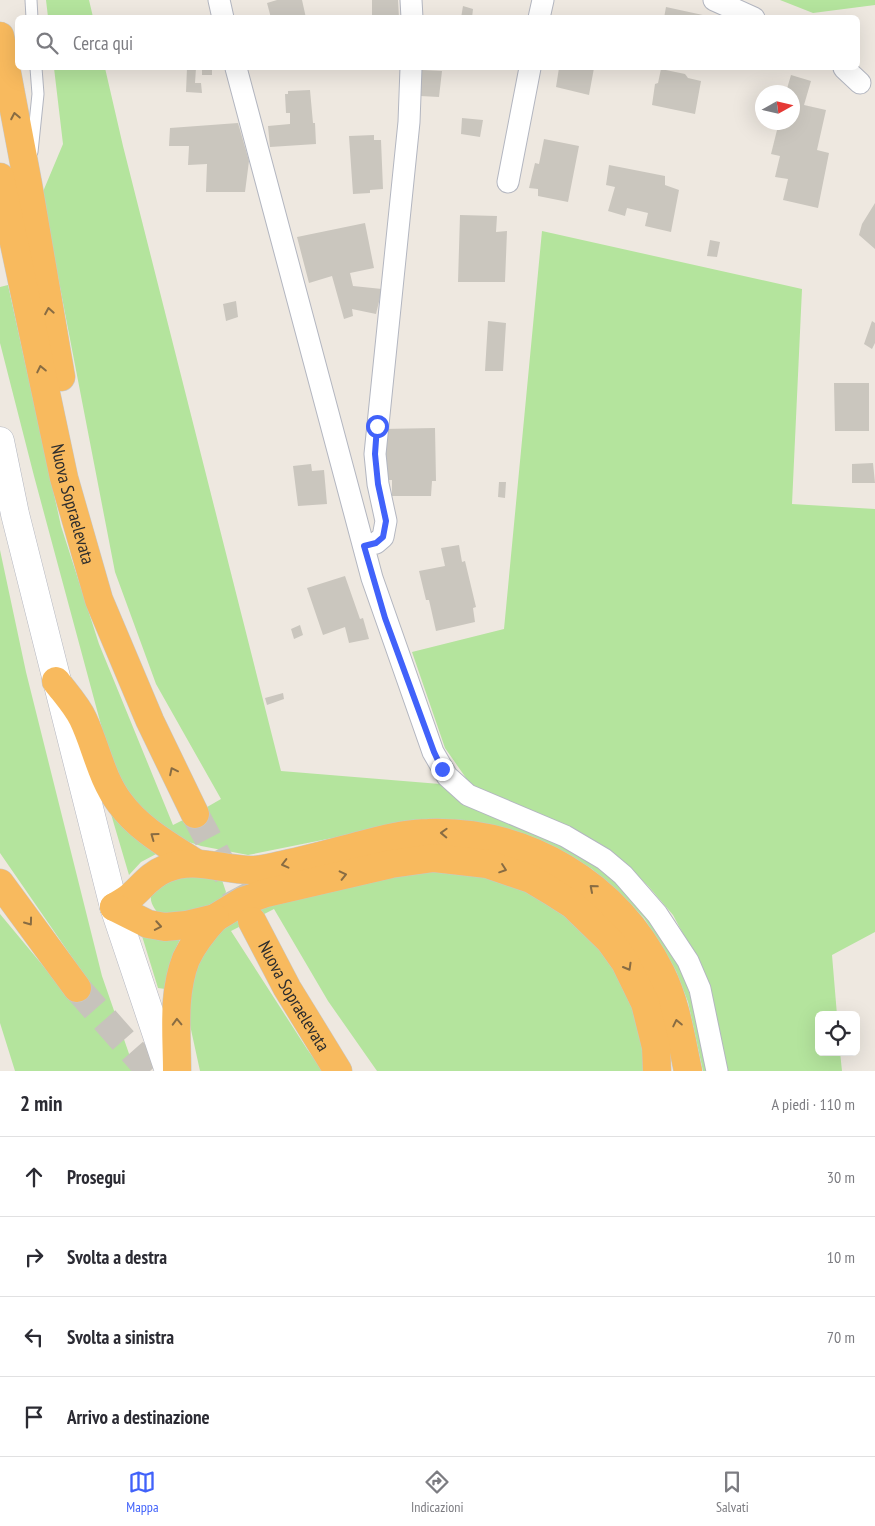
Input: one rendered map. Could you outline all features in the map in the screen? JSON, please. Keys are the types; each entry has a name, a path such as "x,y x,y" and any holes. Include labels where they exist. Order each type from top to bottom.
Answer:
{"highway":[{"path":"0,36 28,184 99,600"},
{"name":"Nuova Sopraelevata","path":"0,177 7,246 64,478 99,600 150,721 195,814"},
{"path":"56,682 82,717 111,789 119,803 136,822 155,837 194,862 230,869 252,870 277,866 405,835 427,833 458,834 508,843 541,855 574,872 593,887 628,922 661,973 673,1002 688,1071"},
{"path":"114,907 148,924 165,928 215,918 243,902 266,893 391,864 434,858 487,864 530,880 573,905 610,941 625,962 645,1003 656,1047 657,1071"},
{"path":"114,907 129,898 147,880 166,868 194,862"},
{"path":"0,883 77,988"},
{"path":"177,1071 176,1012 179,982 187,958 200,936 215,918"},
{"name":"Nuova Sopraelevata","path":"252,921 287,988 338,1071"},
{"path":"287,988 359,1071"}],"main road":[{"path":"0,441 15,514 56,682 114,907 169,1071"}],"street":[{"path":"219,0 222,15"},
{"path":"411,0 412,15"},
{"path":"540,15 543,0"},
{"path":"714,0 747,15"},
{"path":"237,70 385,618 442,769 454,784 468,795 565,836 604,859 624,875 657,914 688,961 700,989 717,1071"},
{"path":"364,546 376,543 383,537 386,521 378,484 375,454 409,122 411,70"},
{"path":"508,182 530,70"},
{"path":"846,70 860,83"}],"lane":[{"path":"31,0 32,15"},
{"path":"28,184 38,94 36,70"}],"green space":[{"path":"46,0 89,0 93,15 48,15"},
{"path":"780,0 875,0 875,5 813,13"},
{"path":"54,70 105,70 281,771 440,784 461,803 558,840 611,874 635,900 673,954 685,980 695,1010 710,1071 703,1071 688,1002 676,971 644,918 592,869 565,853 397,825 248,855 201,846 180,839 149,818 125,790 114,768 104,736 0,343 0,287 8,285 61,526 99,644 173,825 221,799 156,684 115,572 42,194 63,144"},
{"path":"542,231 802,289 792,504 875,509 875,932 832,955 837,1011 815,1011 815,1056 840,1056 842,1071 725,1071 698,962 673,915 649,887 625,863 481,793 465,781 466,778 445,748 412,652 504,629"},
{"path":"0,550 26,672 102,976 135,1071 15,1071 0,1023 0,914 69,997 87,979 0,853"},
{"path":"111,814 134,837 158,853 141,862 129,875"},
{"path":"449,871 487,877 518,886 555,906 612,962 640,1025 644,1071 377,1071 328,1001 274,909 231,931 323,1071 200,1071 190,1025 189,995 196,970 206,949 224,928 246,913 273,904 409,873"},
{"path":"187,876 222,880 226,892 223,898 192,914 160,915 153,906 152,893 163,884"},
{"path":"142,936 181,937 172,957 165,989 158,988"}],"building":[{"path":"277,0 302,0 305,15 270,15 267,3"},
{"path":"372,0 398,0 399,15 372,15"},
{"path":"463,6 473,9 472,15 462,15"},
{"path":"666,7 703,15 665,15"},
{"path":"187,70 196,70 195,83 201,83 202,93 186,92"},
{"path":"202,70 212,70 212,75 202,75"},
{"path":"422,70 442,71 439,97 420,96"},
{"path":"559,70 594,70 589,95 556,87"},
{"path":"661,70 685,74 688,78 701,81 695,114 652,105 655,84 658,83"},
{"path":"791,75 811,81 804,105 826,110 817,150 829,153 818,208 783,200 788,179 775,177 780,156 771,154 777,130 800,130 800,85 788,85"},
{"path":"310,90 316,144 270,147 268,126 290,124 290,113 286,113 285,94 288,94 288,91"},
{"path":"462,118 483,120 480,137 461,134"},
{"path":"238,123 249,161 245,192 206,192 207,164 188,165 189,146 169,146 170,128"},
{"path":"374,135 374,140 381,140 383,189 370,190 370,193 353,194 349,136"},
{"path":"544,139 579,146 568,202 538,196 538,189 529,188 535,163 539,164"},
{"path":"609,165 665,176 665,185 679,190 671,232 645,226 648,213 627,208 625,216 608,211 615,187 606,185"},
{"path":"875,203 875,249 859,235 862,224"},
{"path":"460,215 497,216 496,232 507,231 505,282 458,282"},
{"path":"365,223 374,268 350,273 353,286 382,289 376,314 352,309 353,316 344,319 332,276 309,283 297,237"},
{"path":"710,240 720,242 717,257 707,256"},
{"path":"236,301 238,317 226,321 223,304"},
{"path":"488,321 506,323 503,371 485,371"},
{"path":"872,321 875,323 875,343 872,349 864,344"},
{"path":"834,383 869,383 869,431 835,431"},
{"path":"435,428 436,481 432,481 431,496 392,496 392,480 382,480 382,429"},
{"path":"873,463 875,483 852,483 852,464"},
{"path":"311,464 312,471 324,470 327,504 298,506 293,466"},
{"path":"499,482 506,482 505,498 498,497"},
{"path":"459,545 462,562 465,561 476,607 473,608 475,622 436,631 429,600 426,600 419,571 445,566 441,548"},
{"path":"345,576 360,619 363,618 369,639 349,643 345,627 323,635 307,588"},
{"path":"300,625 303,635 294,639 291,629"},
{"path":"283,693 284,699 267,705 265,698"}],"tunnel":[{"path":"195,814 252,921"},
{"path":"77,988 150,1071"}],"route":[{"path":"377,426 375,454 378,484 386,521 383,537 376,543 364,546 385,618 417,708 442,769"}]}
